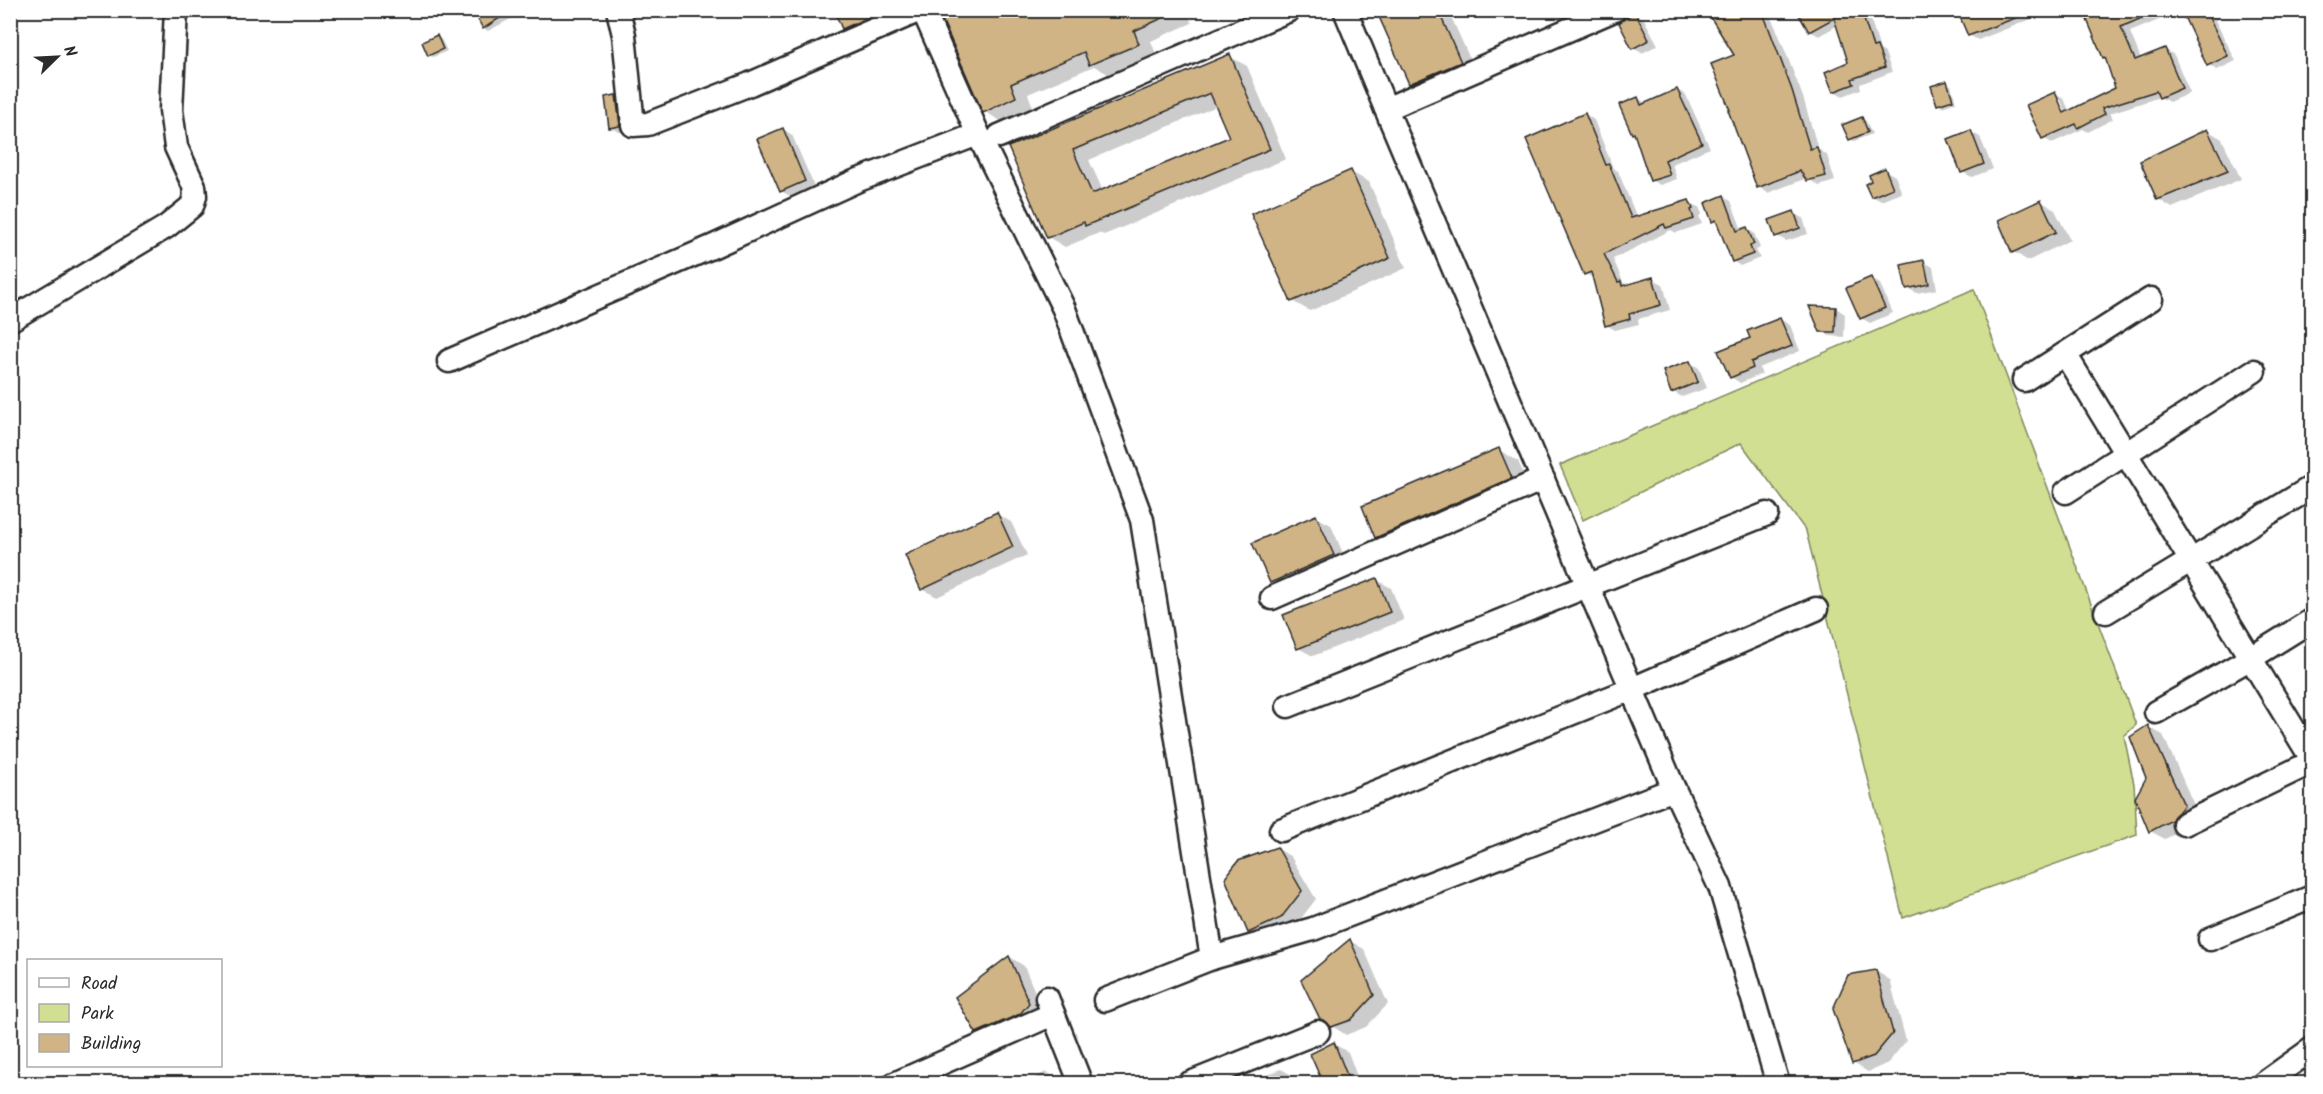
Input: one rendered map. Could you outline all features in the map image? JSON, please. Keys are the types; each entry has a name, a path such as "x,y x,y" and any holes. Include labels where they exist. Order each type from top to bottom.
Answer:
{"street":[{"path":"10,320 166,227 192,206 195,196 194,186 176,147 171,110 176,10"},
{"path":"618,10 624,35 633,125 648,124 750,84 922,10 988,135 1064,309 1142,520 1212,958"},
{"path":"449,361 703,251 856,181 988,135 1289,10"},
{"path":"1345,10 1674,789 1720,887 1778,1083"},
{"path":"1386,109 1614,10"},
{"path":"2024,380 2151,299"},
{"path":"2065,354 2311,752 2184,824"},
{"path":"2066,492 2254,371"},
{"path":"1272,598 1543,479"},
{"path":"2106,612 2313,487"},
{"path":"1288,706 1587,584 1767,514"},
{"path":"1281,830 1632,689 1816,609"},
{"path":"2156,712 2313,620"},
{"path":"1105,1000 1212,958 1313,929 1674,789"},
{"path":"2210,939 2313,897"},
{"path":"894,1083 1050,1006 1082,1083"},
{"path":"1188,1083 1318,1032"},
{"path":"2264,1083 2313,1049"}],"green space":[{"path":"1974,289 2136,725 2124,736 2134,784 2137,835 1903,918 1806,531 1741,443 1583,520 1560,465"}],"building":[{"path":"473,10 512,10 483,29"},
{"path":"834,10 885,10 842,29"},
{"path":"938,10 1180,10 1134,31 1139,44 1089,65 1084,52 1011,84 1016,97 983,113"},
{"path":"1376,10 1438,10 1461,62 1409,84"},
{"path":"1706,10 1762,10 1792,90 1810,149 1817,147 1826,176 1807,181 1800,171 1757,188 1728,110 1730,110 1711,64 1734,55"},
{"path":"1796,10 1861,10 1873,47 1877,46 1885,67 1852,79 1854,84 1833,92 1825,72 1848,62 1834,18 1809,32"},
{"path":"1957,10 2030,10 2031,12 1968,36"},
{"path":"2083,10 2161,10 2121,27 2135,60 2165,48 2182,88 2159,98 2156,91 2102,108 2105,114 2078,128 2076,124 2042,139 2026,105 2055,92 2064,113 2115,88 2105,57 2103,58"},
{"path":"2181,10 2205,10 2228,56 2207,66"},
{"path":"1635,12 1649,40 1632,49 1619,23"},
{"path":"437,35 443,49 428,56 422,42"},
{"path":"1230,54 1270,149 1085,226 1084,222 1047,238 1008,147","holes":["1210,93 1229,137 1092,194 1073,150"]},
{"path":"1947,81 1953,100 1937,105 1931,86"},
{"path":"1677,89 1702,143 1665,160 1670,175 1650,181 1634,133 1632,134 1619,105 1638,97 1641,105"},
{"path":"616,95 620,126 609,128 605,97"},
{"path":"1585,113 1631,218 1689,200 1694,219 1666,228 1664,224 1604,254 1622,286 1653,277 1661,305 1629,314 1630,319 1605,326 1591,272 1584,275 1526,139"},
{"path":"1862,117 1868,132 1849,140 1842,125"},
{"path":"783,128 805,181 780,192 757,139"},
{"path":"2207,129 2228,171 2157,200 2140,161"},
{"path":"1971,130 1984,164 1961,173 1948,139"},
{"path":"1885,168 1893,188 1871,197 1865,184 1871,181 1869,175"},
{"path":"1351,170 1390,258 1291,302 1251,214"},
{"path":"1724,195 1737,231 1747,227 1754,244 1750,246 1753,254 1732,262 1716,220 1712,222 1705,203"},
{"path":"2041,200 2056,232 2012,253 1998,220"},
{"path":"1794,211 1800,228 1775,237 1769,220"},
{"path":"1924,260 1929,284 1906,289 1901,265"},
{"path":"1871,277 1885,308 1860,319 1846,288"},
{"path":"1809,306 1836,307 1835,332 1820,332"},
{"path":"1780,318 1792,346 1751,362 1753,368 1730,378 1718,351 1750,338 1747,331"},
{"path":"1690,361 1698,382 1671,393 1663,371"},
{"path":"1499,448 1512,478 1375,538 1362,506"},
{"path":"997,512 1013,547 921,590 905,555"},
{"path":"1316,515 1334,555 1270,583 1252,543"},
{"path":"1377,578 1390,612 1297,649 1283,615"},
{"path":"2148,725 2184,805 2172,820 2149,832 2135,798 2146,778 2130,737"},
{"path":"1277,847 1302,891 1281,918 1248,933 1225,878 1238,861"},
{"path":"1350,939 1374,995 1351,1020 1331,1027 1320,1019 1301,980"},
{"path":"1009,956 1029,1003 1020,1014 976,1033 955,997"},
{"path":"1876,970 1893,1033 1874,1056 1852,1064 1833,1009 1848,975"},
{"path":"1334,1042 1350,1083 1323,1083 1310,1054"}]}
